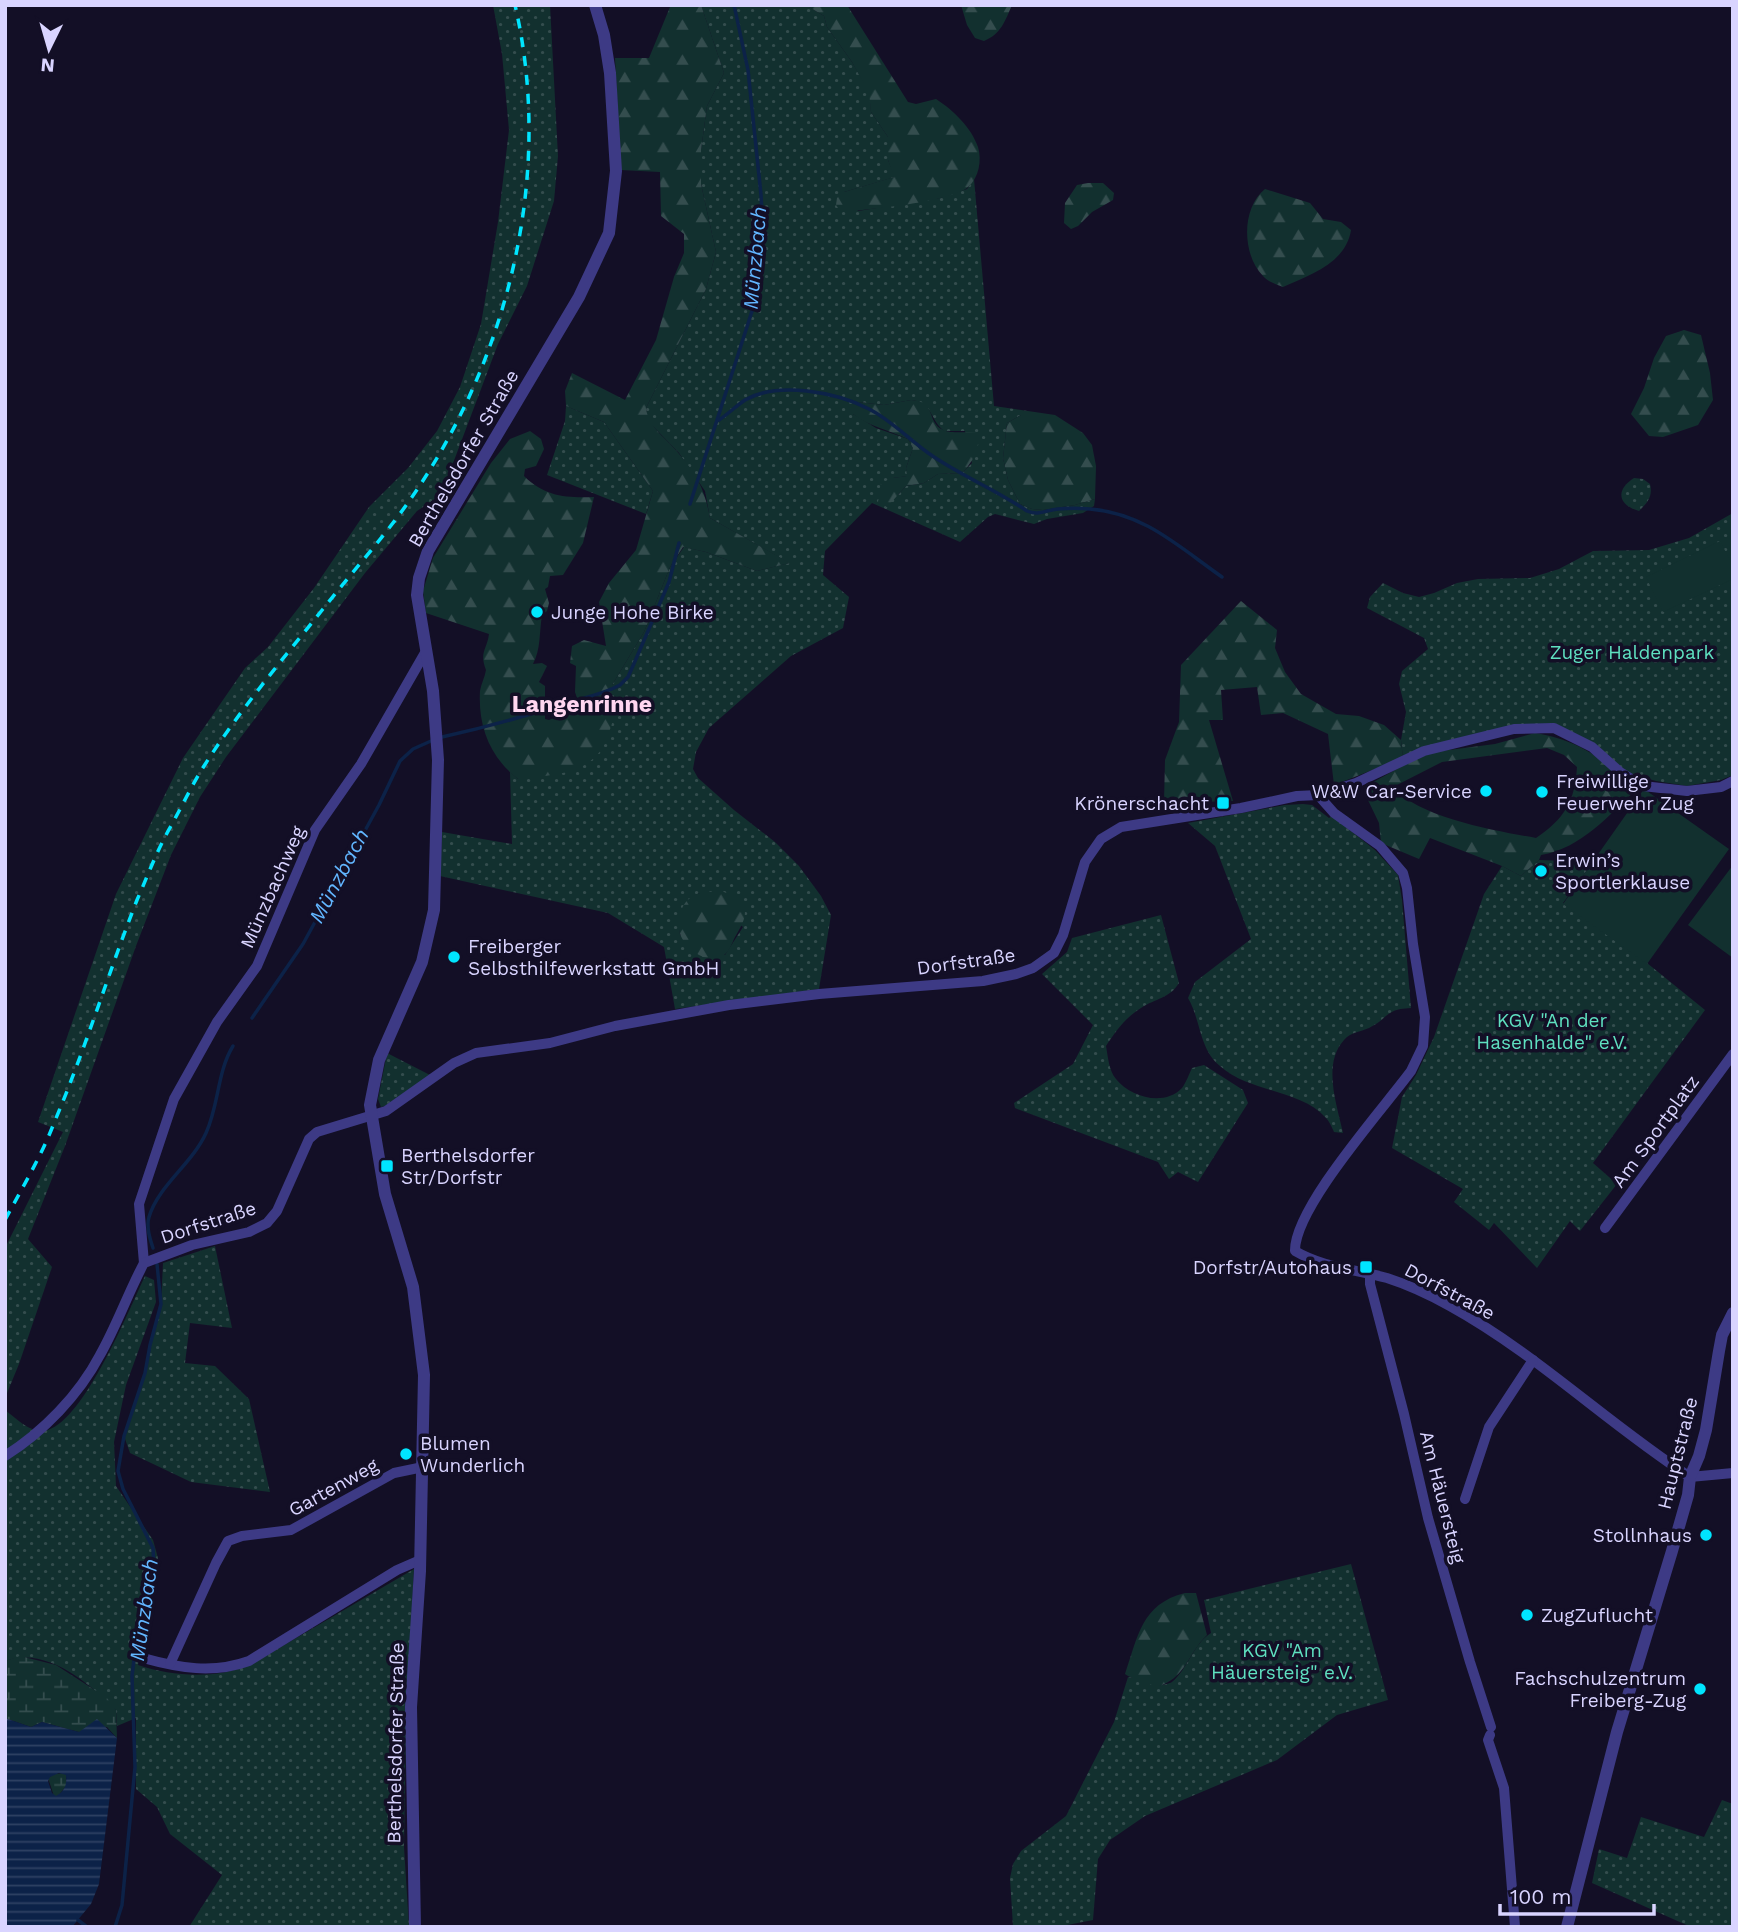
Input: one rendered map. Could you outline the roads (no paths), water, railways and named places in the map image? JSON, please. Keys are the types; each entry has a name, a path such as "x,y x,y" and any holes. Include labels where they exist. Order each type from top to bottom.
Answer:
{"street":[{"name":"Berthelsdorfer Straße","path":"415,1927 411,1707 420,1560 424,1375 413,1287 385,1195 371,1116 371,1093 379,1060 422,962 434,909 438,760 433,691 417,595 419,578 428,551 579,297 609,233 616,170 610,74 604,35 595,5"},
{"name":"Münzbachweg","path":"147,1261 139,1204 174,1099 217,1022 257,966 315,830 361,764 426,651"},
{"path":"1318,795 1356,783 1424,751 1514,729 1554,728 1592,747 1620,772 1643,786 1687,791 1721,786 1733,781"},
{"name":"Dorfstraße","path":"5,1456 41,1428 83,1382 100,1357 147,1261 249,1232 267,1223 277,1211 309,1139 327,1127 386,1111 454,1063 476,1053 550,1043 615,1026 729,1005 819,993 983,981 1021,973 1044,962 1054,953 1063,935 1085,862 1101,839 1113,831 1121,827 1241,808 1297,796 1318,795 1334,813 1380,846 1402,873 1407,888 1425,1017 1423,1046 1411,1071 1344,1157 1311,1205 1297,1233 1295,1251 1308,1259 1335,1268 1370,1274 1414,1288 1452,1307 1533,1360 1690,1477"},
{"name":"Am Sportplatz","path":"1605,1228 1733,1054"},
{"name":"Am Häuersteig","path":"1370,1274 1370,1284 1429,1518 1491,1731 1489,1740 1504,1787 1515,1927"},
{"name":"Hauptstraße","path":"1567,1927 1617,1732 1672,1551 1688,1495 1690,1477 1699,1456 1723,1335 1733,1313"},
{"path":"1465,1499 1489,1427 1533,1360"},
{"name":"Gartenweg","path":"170,1664 228,1541 242,1536 291,1530 394,1473 423,1467"},
{"path":"1690,1477 1733,1473"},
{"path":"142,1658 190,1669 211,1670 249,1661 397,1570 420,1560"}],"water":[{"path":"5,1718 31,1727 42,1722 79,1732 97,1719 117,1738 99,1884 91,1904 72,1927 5,1927","holes":["59,1773 66,1775 65,1787 56,1796 52,1793 48,1781"]}],"waterway":[{"name":"Münzbach","path":"690,504 754,305 762,214 761,195 748,70 734,5"},
{"path":"719,420 745,400 774,391 807,391 840,398 878,414 934,457 1027,511 1038,513 1070,508 1109,512 1127,517 1176,543 1222,577"},
{"name":"Münzbach","path":"442,737 518,718 620,685 628,677 669,582 679,543"},
{"name":"Münzbach","path":"252,1018 303,944 400,761 413,749 431,741"},
{"name":"Münzbach","path":"153,1248 148,1229 153,1206 206,1133 224,1067 233,1046"},
{"name":"Münzbach","path":"115,1927 122,1905 135,1767 132,1676 136,1643 148,1608 154,1568 153,1548 123,1489 118,1471 124,1436 145,1373 161,1304 157,1264"},
{"path":"78,1920 87,1927"}],"railway":[{"path":"5,1220 49,1136 137,900 161,844 195,781 246,706 412,497 446,443 475,385 498,324 514,262 525,198 529,133 526,69 515,5"}],"place":[{"name":"Junge Hohe Birke","path":"537,612"},
{"name":"W&W Car-Service","path":"1486,791"},
{"name":"Freiwillige Feuerwehr Zug","path":"1542,792"},
{"name":"Krönerschacht","path":"1223,803"},
{"name":"Erwin’s Sportlerklause","path":"1541,871"},
{"name":"Freiberger Selbsthilfewerkstatt GmbH","path":"454,957"},
{"name":"Berthelsdorfer Str/Dorfstr","path":"387,1166"},
{"name":"Dorfstr/Autohaus","path":"1366,1267"},
{"name":"Blumen Wunderlich","path":"406,1454"},
{"name":"Stollnhaus","path":"1706,1535"},
{"name":"ZugZuflucht","path":"1527,1615"},
{"name":"Fachschulzentrum Freiberg-Zug","path":"1700,1689"}],"district":[{"name":"Langenrinne","path":"582,704"}],"park label":[{"name":"Zuger Haldenpark","path":"1632,652"},
{"name":"KGV \"An der Hasenhalde\" e.V.","path":"1552,1031"},
{"name":"KGV \"Am Häuersteig\" e.V.","path":"1282,1661"}]}
